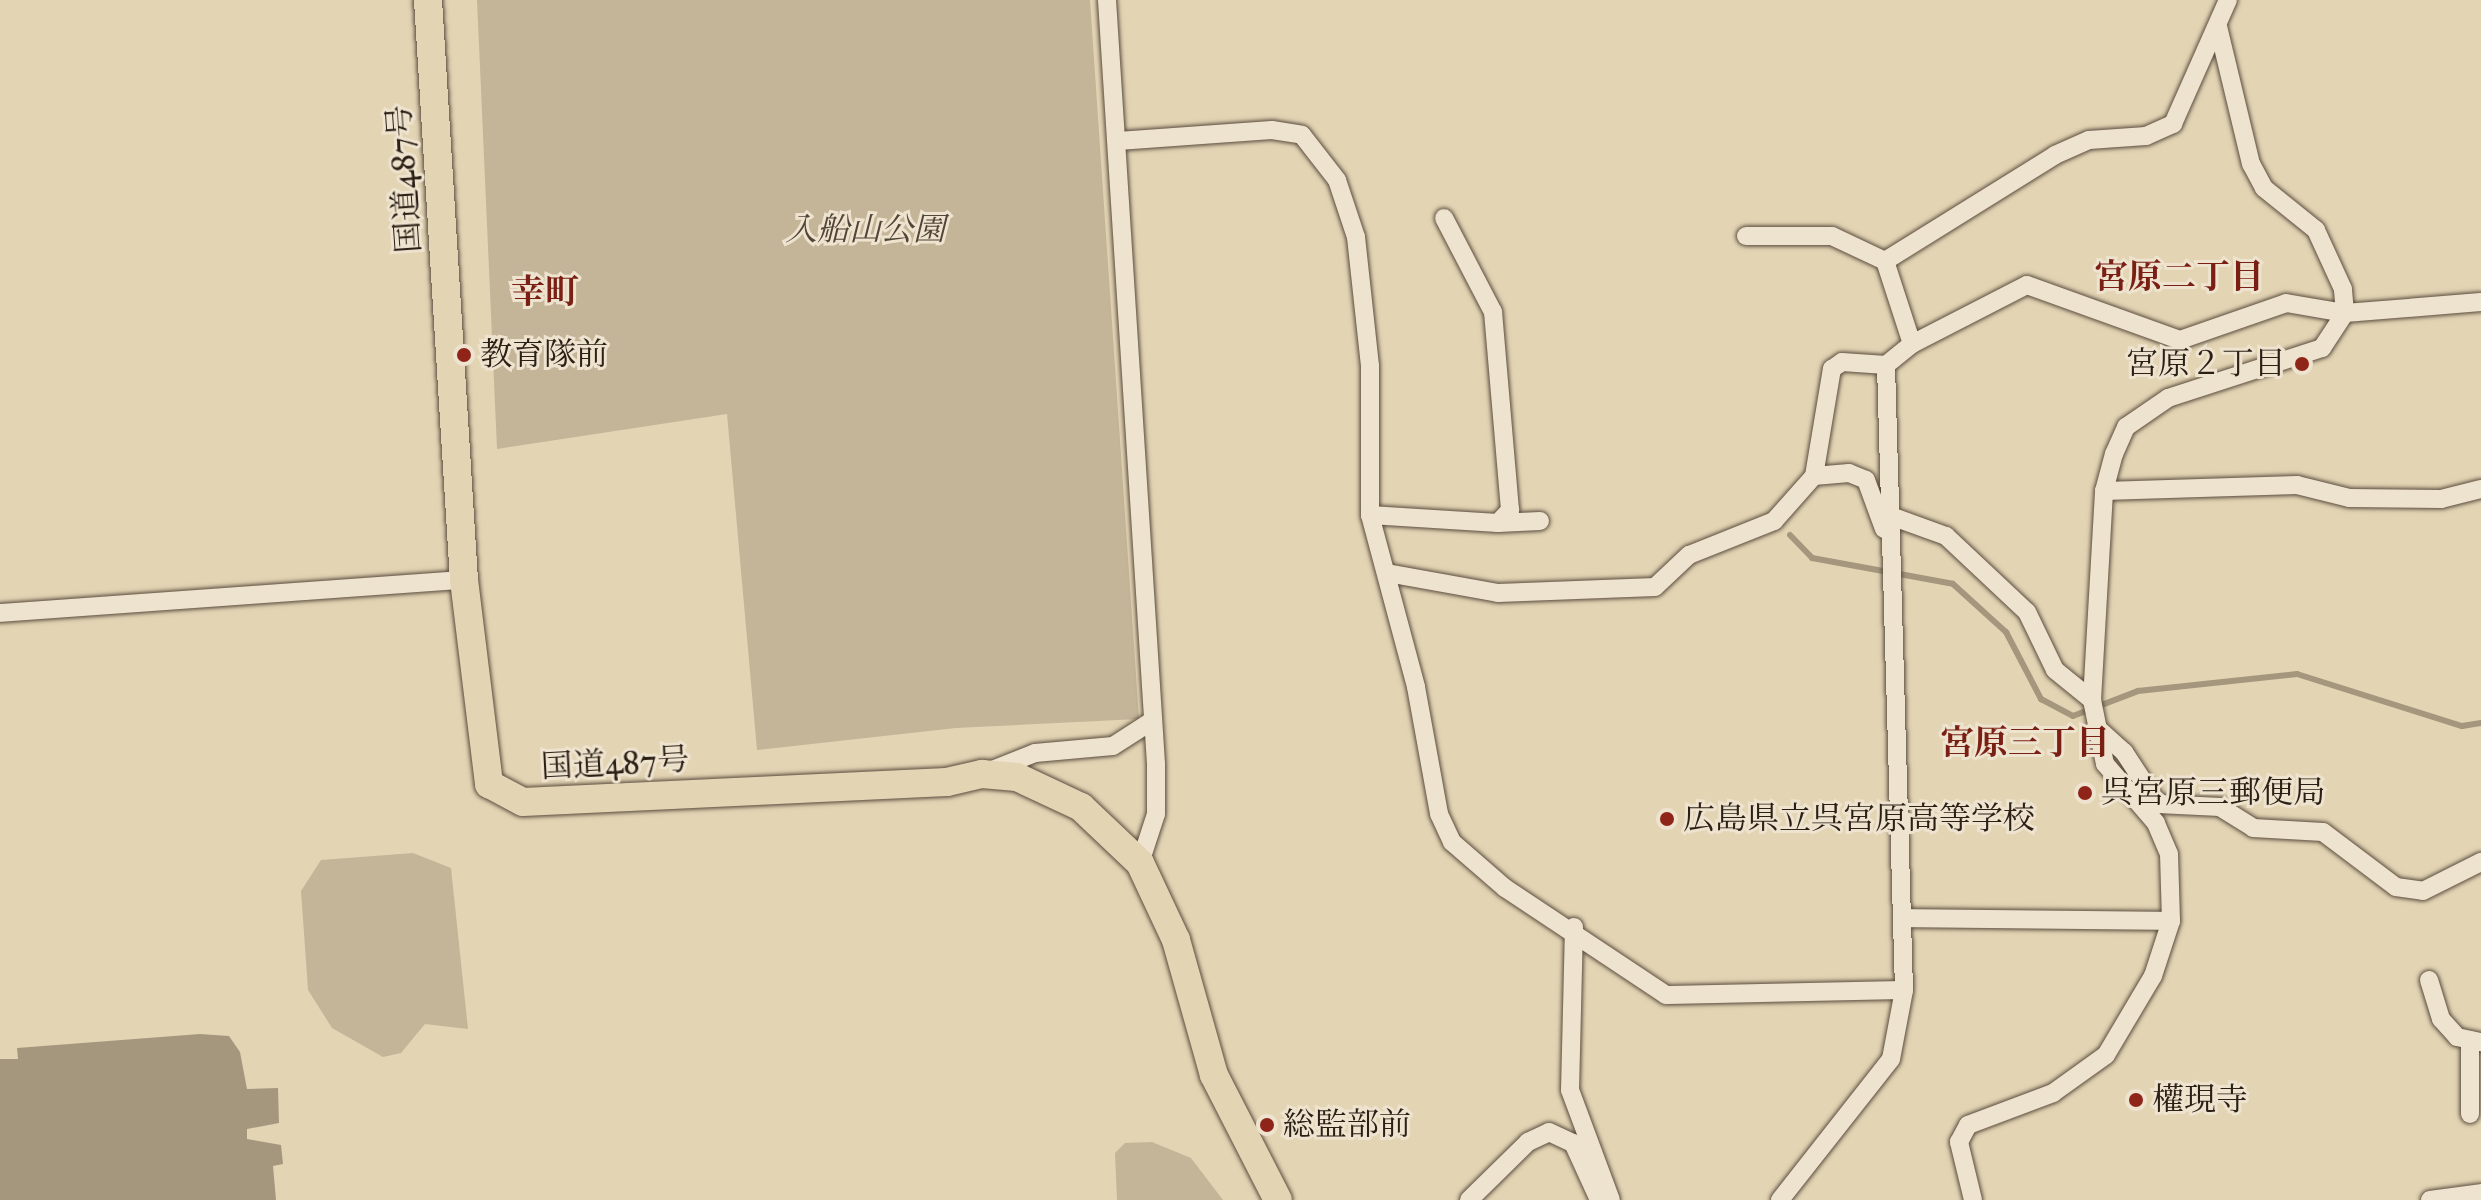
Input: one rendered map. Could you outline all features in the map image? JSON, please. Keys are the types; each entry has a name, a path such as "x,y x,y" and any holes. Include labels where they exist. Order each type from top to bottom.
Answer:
{"highway":[{"name":"国道487号","path":"428,0 464,580 482,771 502,794 523,802 947,782 982,774 1017,777 1081,807 1140,863 1176,940 1214,1075 1278,1200"}],"street":[{"path":"1107,0 1118,141 1156,814 1140,863"},
{"path":"1885,261 2055,155 2089,140 2146,136 2173,124 2228,0"},
{"path":"1973,1200 1959,1142 1968,1125 2053,1093 2106,1055 2153,976 2171,921 2169,854 2156,823 2105,764 2092,700 2104,491 2126,427 2168,398 2322,348 2345,313 2343,289 2316,230 2264,188 2251,164 2218,27"},
{"path":"1118,141 1272,130 1302,135 1337,180 1356,237 1368,352 1370,515 1387,573 1439,814 1452,842 1505,888 1574,927 1666,995 1904,990"},
{"path":"1444,218 1493,312 1510,510 1498,523"},
{"path":"1746,236 1832,236 1885,261 1912,344"},
{"path":"1387,573 1498,593 1655,587 1689,555 1774,521 1814,476 1832,369 1842,362 1886,365 1912,344 2027,285 2180,340 2286,303 2345,313 2481,302"},
{"path":"1780,1200 1891,1059 1904,990 1886,365"},
{"path":"1814,476 1849,473 1866,480 1889,541"},
{"path":"2104,491 2297,485 2349,498 2441,499 2481,489"},
{"path":"1370,515 1498,523 1540,521"},
{"path":"1888,515 1946,536 2027,612 2055,670 2092,700"},
{"path":"0,613 464,580"},
{"path":"982,774 1035,753 1113,746 1152,721"},
{"path":"2096,727 2124,752 2158,804 2220,807 2253,828 2323,832 2396,887 2423,891 2481,862"},
{"path":"1902,918 2171,921"},
{"path":"1574,927 1570,1090 1611,1200"},
{"path":"2429,980 2441,1019 2475,1041 2470,1114"},
{"path":"1469,1200 1528,1142 1549,1132 1573,1143 1599,1200"},
{"path":"2430,1200 2481,1193"}],"green space":[{"name":"入船山公園","path":"477,0 1090,0 1139,719 956,728 757,750 727,414 497,449"},
{"path":"413,853 451,868 468,1029 425,1024 401,1053 383,1057 332,1028 308,990 301,891 321,860"},
{"path":"1152,1142 1191,1158 1223,1200 1117,1200 1115,1153 1125,1143"}],"shaded area":[{"path":"200,1034 229,1036 240,1052 247,1089 278,1088 279,1123 247,1129 247,1139 281,1145 283,1164 273,1166 276,1200 0,1200 0,1059 18,1059 17,1048"}],"waterway":[{"path":"1790,535 1812,558 1953,584 2006,632 2041,699 2073,716 2138,691 2297,674 2462,726 2481,723"}],"place":[{"name":"教育隊前","path":"464,355"},
{"name":"宮原２丁目","path":"2302,364"},
{"name":"呉宮原三郵便局","path":"2085,793"},
{"name":"広島県立呉宮原高等学校","path":"1667,819"},
{"name":"權現寺","path":"2136,1100"},
{"name":"総監部前","path":"1267,1125"}],"district":[{"name":"宮原二丁目","path":"2179,277"},
{"name":"幸町","path":"545,292"},
{"name":"宮原三丁目","path":"2025,743"}]}
